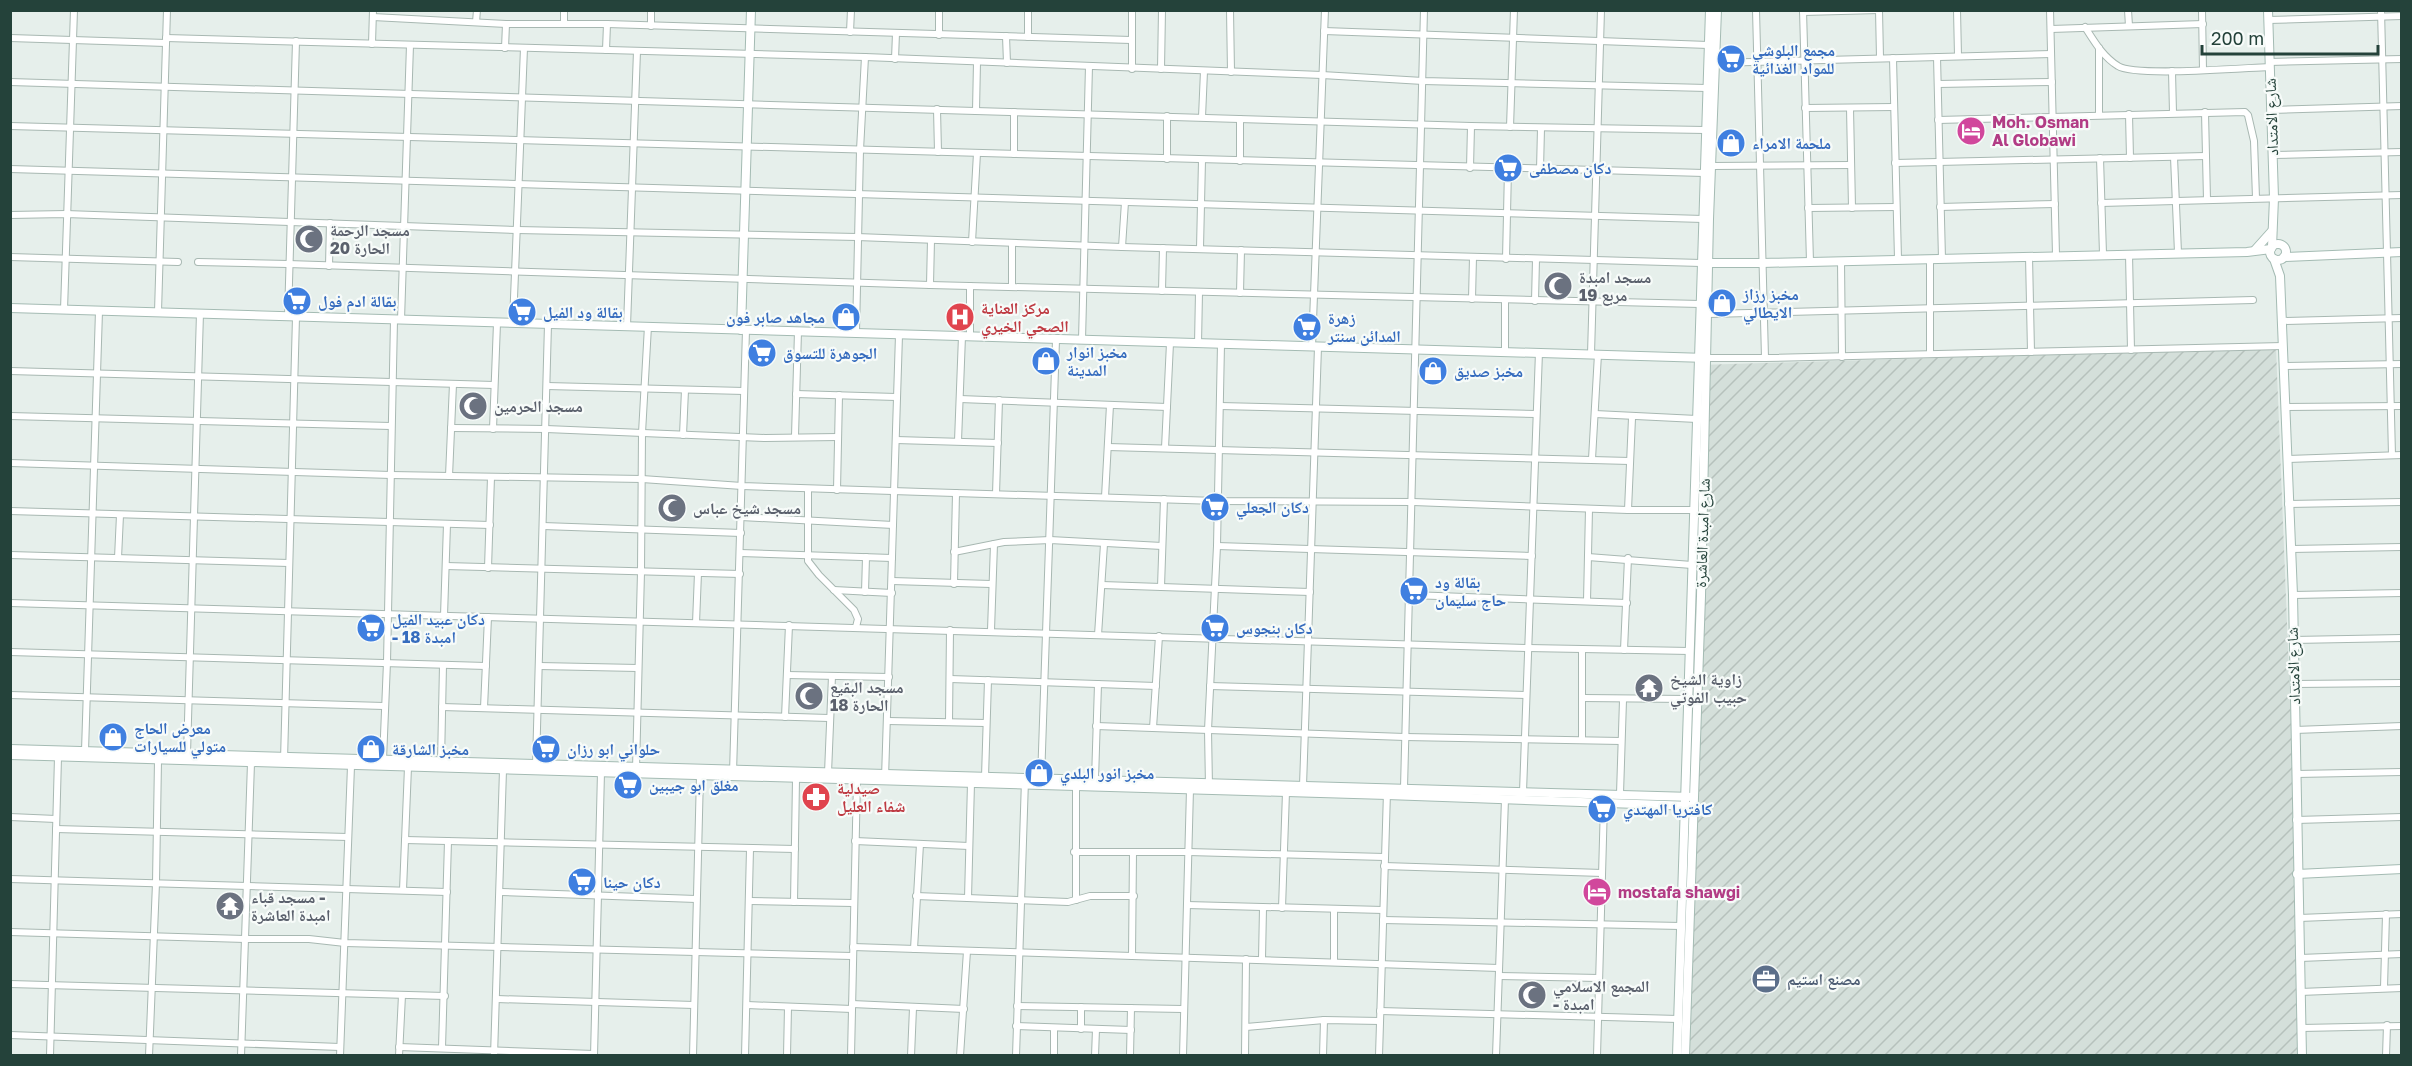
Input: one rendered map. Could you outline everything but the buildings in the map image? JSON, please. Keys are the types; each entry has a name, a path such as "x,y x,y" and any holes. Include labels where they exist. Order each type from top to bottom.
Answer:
{"main road":[{"path":"744,330 743,278 751,10"},
{"name":"شارع امبدة العاشرة","path":"1677,1056 1681,926 1689,801 1688,699 1697,419 1708,314 1703,219 1710,10"},
{"name":"شارع امبدة العاشرة","path":"1685,1056 1689,801 1703,358 1700,304 1712,166 1717,10"},
{"name":"شارع الامتداد","path":"2268,10 2274,198 2272,227 2280,276 2288,459 2302,1056"},
{"path":"2251,251 2272,227"},
{"path":"1705,263 2251,251 2308,254 2402,252"},
{"path":"10,308 1703,358"},
{"path":"14,752 58,757 251,763 284,760 383,760 733,773 828,773 971,783 1095,780 1286,792 1387,791 1404,788 1477,794 1505,799 1604,803 1689,801"},
{"path":"14,752 187,753 351,766 601,772 636,770 700,775 733,773 796,779 985,777 1025,782"},
{"path":"1041,782 1076,786 1190,789 1209,786 1303,786 1477,794 1523,792 1620,794 1689,801"},
{"path":"2297,874 2402,870"}],"street":[{"path":"64,310 74,10"},
{"path":"158,312 167,10"},
{"path":"476,22 477,10"},
{"path":"564,10 564,24"},
{"path":"651,10 651,26"},
{"path":"850,32 851,10"},
{"path":"939,10 939,35"},
{"path":"1028,10 1028,37"},
{"path":"1132,10 1132,69"},
{"path":"1161,69 1162,10"},
{"path":"1230,10 1230,72"},
{"path":"1303,786 1311,501 1316,408 1314,295 1325,10"},
{"path":"1404,788 1411,595 1424,10"},
{"path":"1510,127 1514,10"},
{"path":"1592,459 1595,414 1593,302 1601,10"},
{"path":"1756,10 1765,358"},
{"path":"1810,262 1803,11 1879,10 1880,58"},
{"path":"1957,10 1958,56"},
{"path":"2050,10 2056,255"},
{"path":"2128,10 2128,26"},
{"path":"2202,10 2203,70"},
{"path":"372,44 373,14 506,24 607,24 1131,40"},
{"path":"2268,20 2381,14 2402,16"},
{"path":"2381,14 2392,455"},
{"path":"505,48 506,24"},
{"path":"606,51 607,24"},
{"path":"2051,28 2203,24"},
{"path":"2085,27 2099,48 2117,65 2125,69 2203,70 2402,59"},
{"path":"1324,31 1708,45"},
{"path":"895,59 896,33"},
{"path":"1006,36 1007,63"},
{"path":"10,38 750,53 1423,81 1707,88"},
{"path":"284,760 293,379 288,264 296,42"},
{"path":"383,760 393,383 402,269 410,45"},
{"path":"513,323 524,48"},
{"path":"2099,48 2099,115"},
{"path":"627,326 637,51"},
{"path":"1715,63 2051,54"},
{"path":"856,332 857,237 865,57"},
{"path":"1937,57 1942,259"},
{"path":"1893,58 1898,259"},
{"path":"976,111 977,62"},
{"path":"1082,340 1089,66"},
{"path":"1202,117 1204,71"},
{"path":"2172,71 2173,113"},
{"path":"10,82 1541,128 1706,130"},
{"path":"1938,84 2052,82"},
{"path":"2271,110 2402,106"},
{"path":"1805,108 1894,107"},
{"path":"1850,108 1852,208"},
{"path":"937,109 938,152"},
{"path":"1014,112 1014,154"},
{"path":"2205,112 2207,200"},
{"path":"1938,120 2245,112 2248,115 2254,141 2256,198"},
{"path":"2129,114 2130,158"},
{"path":"1167,116 1167,159"},
{"path":"1240,119 1240,161"},
{"path":"10,126 1597,172 1704,173"},
{"path":"1470,168 1471,126"},
{"path":"1540,170 1541,128"},
{"path":"2272,155 2402,152"},
{"path":"972,242 977,153"},
{"path":"1895,163 2206,156"},
{"path":"2174,157 2178,253"},
{"path":"2100,158 2103,254"},
{"path":"1200,248 1202,160"},
{"path":"1712,166 1851,165"},
{"path":"10,169 1703,219"},
{"path":"1506,258 1508,169"},
{"path":"2101,203 2402,195"},
{"path":"1122,247 1125,202"},
{"path":"1940,207 2055,204"},
{"path":"1808,208 1896,207"},
{"path":"10,215 66,214 517,230 857,237 1122,247 1705,263"},
{"path":"329,266 330,224"},
{"path":"930,285 932,240"},
{"path":"1012,243 1012,288"},
{"path":"1162,291 1163,248"},
{"path":"1240,294 1241,250"},
{"path":"2129,254 2131,350"},
{"path":"2029,256 2031,352"},
{"path":"10,257 178,262"},
{"path":"1472,300 1473,257"},
{"path":"1535,301 1536,259"},
{"path":"1930,259 1930,354"},
{"path":"1841,261 1842,357"},
{"path":"198,262 1012,288 1700,304"},
{"path":"958,441 970,286"},
{"path":"1198,344 1199,292"},
{"path":"1708,314 2253,300"},
{"path":"1505,301 1505,352"},
{"path":"85,751 99,311"},
{"path":"187,753 200,313"},
{"path":"2282,321 2402,318"},
{"path":"494,429 496,323"},
{"path":"536,765 548,324"},
{"path":"636,770 642,433 648,326"},
{"path":"733,773 736,624 740,574 744,330"},
{"path":"795,436 798,331"},
{"path":"885,778 899,335"},
{"path":"1041,782 1056,340"},
{"path":"1166,448 1170,343"},
{"path":"1209,786 1208,730 1217,546 1216,501 1221,344"},
{"path":"1703,358 1842,357 2283,346"},
{"path":"1523,792 1539,352"},
{"path":"2284,366 2402,364"},
{"path":"10,371 494,385"},
{"path":"449,476 453,384"},
{"path":"547,386 744,391"},
{"path":"683,435 685,390"},
{"path":"796,394 896,397"},
{"path":"837,490 839,395"},
{"path":"960,399 1167,407"},
{"path":"996,494 999,400"},
{"path":"1105,497 1110,405"},
{"path":"1220,406 1536,414"},
{"path":"2285,407 2402,406"},
{"path":"1595,414 1632,418 1697,419"},
{"path":"10,416 392,426"},
{"path":"1628,510 1632,418"},
{"path":"451,428 546,429 742,437 838,437"},
{"path":"896,440 998,442"},
{"path":"1108,447 1630,461"},
{"path":"2288,459 2401,455 2402,463"},
{"path":"10,463 391,475 642,479 808,489 1216,501 1413,502 1589,509 1694,510"},
{"path":"488,568 491,477"},
{"path":"808,489 806,555 810,565 857,614 856,627"},
{"path":"954,584 956,493"},
{"path":"1161,587 1164,499"},
{"path":"2288,504 2402,502"},
{"path":"1587,601 1589,509"},
{"path":"10,511 490,525"},
{"path":"118,558 120,515"},
{"path":"741,518 893,525"},
{"path":"444,616 447,524"},
{"path":"543,526 741,533"},
{"path":"954,552 994,544 1050,540 1162,546"},
{"path":"991,630 994,544"},
{"path":"1098,635 1104,544"},
{"path":"1217,546 1311,551 1532,556"},
{"path":"2290,549 2402,547"},
{"path":"740,553 892,558"},
{"path":"10,555 289,563"},
{"path":"865,592 866,557"},
{"path":"1588,557 1628,558 1692,565"},
{"path":"1624,650 1628,558"},
{"path":"446,566 740,574"},
{"path":"696,623 698,573"},
{"path":"892,581 991,584"},
{"path":"1102,585 1310,592"},
{"path":"833,590 892,593"},
{"path":"2292,595 2402,593"},
{"path":"1411,595 1627,603"},
{"path":"10,603 1690,651"},
{"path":"484,708 488,617"},
{"path":"785,717 789,625"},
{"path":"949,722 950,630"},
{"path":"1154,728 1159,636"},
{"path":"2293,640 2402,638"},
{"path":"1582,649 1582,740"},
{"path":"10,652 486,666"},
{"path":"441,762 443,665"},
{"path":"539,666 638,668"},
{"path":"787,675 889,677"},
{"path":"828,773 832,676"},
{"path":"950,679 1156,686"},
{"path":"985,777 988,680"},
{"path":"2294,684 2402,682"},
{"path":"1095,780 1098,684"},
{"path":"1210,686 1526,695"},
{"path":"10,695 384,706"},
{"path":"1582,698 1688,699"},
{"path":"1620,794 1623,700"},
{"path":"442,707 829,718"},
{"path":"888,721 986,723"},
{"path":"1096,726 1405,737 1621,741"},
{"path":"2295,730 2402,726"},
{"path":"50,1056 58,757"},
{"path":"149,1056 158,760"},
{"path":"241,1056 251,763"},
{"path":"340,1056 351,766"},
{"path":"403,890 408,767"},
{"path":"494,1053 501,892 503,770"},
{"path":"399,1047 494,1053 594,1055 601,772"},
{"path":"2296,774 2402,772"},
{"path":"693,1056 700,775"},
{"path":"794,902 796,779"},
{"path":"851,1056 857,780"},
{"path":"1016,1056 1025,782"},
{"path":"968,898 971,783"},
{"path":"1076,786 1074,852 1076,900"},
{"path":"1183,1056 1190,789"},
{"path":"1379,1056 1387,791"},
{"path":"1282,908 1286,792"},
{"path":"1496,1056 1505,799"},
{"path":"1597,1056 1604,803"},
{"path":"10,817 56,819"},
{"path":"2296,820 2402,818"},
{"path":"56,829 348,837"},
{"path":"405,840 795,849"},
{"path":"442,1048 448,841"},
{"path":"855,842 969,846"},
{"path":"914,949 920,844"},
{"path":"745,1056 750,849"},
{"path":"1074,852 1188,852 1385,857"},
{"path":"1132,956 1133,852"},
{"path":"1384,866 1602,873"},
{"path":"10,879 447,891"},
{"path":"501,892 696,899"},
{"path":"916,896 1068,902 1090,896 1134,896"},
{"path":"750,901 854,903"},
{"path":"1186,905 1383,910"},
{"path":"1262,959 1263,908"},
{"path":"1334,909 1334,961"},
{"path":"2384,988 2386,914"},
{"path":"2299,918 2402,914"},
{"path":"1383,920 1681,926"},
{"path":"10,932 852,956"},
{"path":"853,947 1334,961 1599,978"},
{"path":"960,1056 967,951"},
{"path":"2300,958 2402,954"},
{"path":"1245,1056 1246,959"},
{"path":"10,984 152,990 445,996"},
{"path":"2300,992 2402,988"},
{"path":"399,1056 402,995"},
{"path":"497,999 694,1005"},
{"path":"747,1005 964,1010"},
{"path":"1017,1006 1183,1009"},
{"path":"787,1056 788,1007"},
{"path":"1081,1007 1081,1029"},
{"path":"911,1056 914,1008"},
{"path":"1130,1056 1131,1008"},
{"path":"1380,1011 1678,1019"},
{"path":"1246,1027 1324,1020 1380,1021"},
{"path":"1323,1056 1324,1020"},
{"path":"2386,1056 2387,1025"},
{"path":"1016,1026 1131,1030"},
{"path":"2301,1028 2402,1026"},
{"path":"1054,1028 1054,1056"},
{"path":"1095,1056 1096,1029"},
{"path":"10,1035 340,1047"}],"shaded area":[{"path":"2276,348 2297,874 2301,1055 1678,1056 1698,365"}],"place":[{"name":"مجمع البلوشي للمواد الغذائية","path":"1731,59"},
{"name":"Moh. Osman Al Globawi","path":"1971,131"},
{"name":"ملحمة الامراء","path":"1731,143"},
{"name":"دكان مصطفى","path":"1508,168"},
{"name":"مسجد الرحمة الحارة 20","path":"309,239"},
{"name":"مسجد امبدة مربع 19","path":"1558,286"},
{"name":"بقالة ادم فول","path":"297,301"},
{"name":"مخبز رزاز الايطالي","path":"1722,303"},
{"name":"بقالة ود الفيل","path":"522,312"},
{"name":"مجاهد صابر فون","path":"846,317"},
{"name":"مركز العناية الصحي الخيري","path":"960,317"},
{"name":"زهرة المدائن سنتر","path":"1307,327"},
{"name":"الجوهرة للتسوق","path":"762,353"},
{"name":"مخبز انوار المدينة","path":"1046,361"},
{"name":"مخبز صديق","path":"1433,371"},
{"name":"مسجد الحرمين","path":"473,406"},
{"name":"دكان الجعلي","path":"1215,507"},
{"name":"مسجد شيخ عباس","path":"672,508"},
{"name":"بقالة ود حاج سليمان","path":"1414,591"},
{"name":"دكان عبيد الفيل - امبدة 18","path":"371,628"},
{"name":"دكان بنجوس","path":"1215,628"},
{"name":"زاوية الشيخ حبيب الفوتي","path":"1649,688"},
{"name":"مسجد البقيع الحارة 18","path":"809,696"},
{"name":"معرض الحاج متولي للسيارات","path":"113,737"},
{"name":"مخبز الشارقة","path":"371,749"},
{"name":"حلواني ابو رزان","path":"546,749"},
{"name":"مخبز انور البلدي","path":"1039,773"},
{"name":"مغلق ابو جيبين","path":"628,785"},
{"name":"صيدلية شفاء العليل","path":"816,797"},
{"name":"كافتريا المهتدي","path":"1602,809"},
{"name":"دكان حينا","path":"582,882"},
{"name":"mostafa shawgi","path":"1597,892"},
{"name":"مسجد قباء - امبدة العاشرة","path":"230,906"},
{"name":"مصنع استيم","path":"1766,979"},
{"name":"المجمع الاسلامي - امبدة","path":"1532,995"}]}
